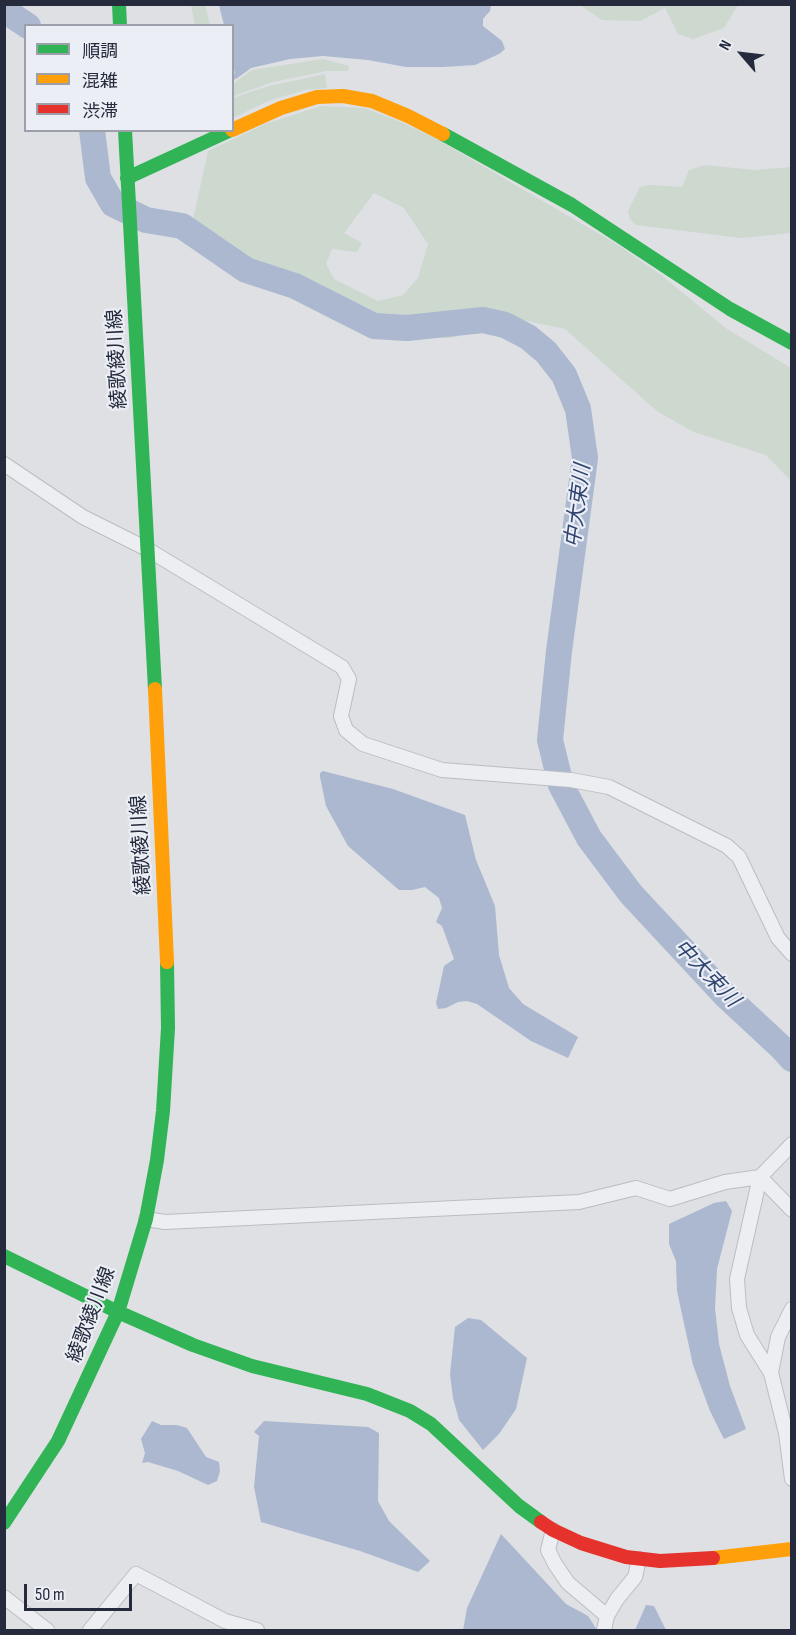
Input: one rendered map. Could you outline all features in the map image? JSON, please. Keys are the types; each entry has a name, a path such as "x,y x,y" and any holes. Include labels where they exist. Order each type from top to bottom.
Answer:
{"street":[{"path":"119,4 120,24"},
{"path":"234,129 281,108 317,97 343,96 372,101 408,116 573,206 730,309 792,343"},
{"name":"綾歌綾川線","path":"4,1522 58,1441 118,1312 146,1219 163,1112 168,1028 167,948 124,132"},
{"path":"127,178 228,132"},
{"path":"4,464 83,517 147,549 342,667 349,679 341,716 346,730 363,744 442,770 548,780 572,780 609,788 727,846 739,858 778,938 792,954"},
{"path":"792,1144 760,1177 737,1280 739,1308 747,1335 771,1373 786,1432 792,1479"},
{"path":"146,1219 165,1222 568,1203 636,1188 670,1199 724,1182 760,1177"},
{"path":"760,1177 792,1210"},
{"path":"4,1256 118,1312 193,1345 252,1366 367,1394 410,1411 447,1438 519,1506 553,1530 604,1552 639,1559 681,1562 792,1549"},
{"path":"771,1373 778,1337 792,1309"},
{"path":"553,1530 548,1550 555,1564 568,1583 607,1616"},
{"path":"603,1630 607,1616 617,1599 635,1577 639,1559"},
{"path":"90,1630 136,1574 225,1621 257,1630"},
{"path":"4,1597 48,1630"}],"shaded area":[{"path":"191,5 205,5 210,24 195,24"},
{"path":"580,5 738,5 724,28 693,39 678,34 665,8 640,21 602,20"},
{"path":"323,59 349,66 348,71 326,71 273,82 234,96 234,83 252,70"},
{"path":"325,74 327,88 305,90 268,101 234,118 234,97 269,86"},
{"path":"321,106 364,108 435,138 618,245 661,275 727,329 791,368 791,481 766,455 694,432 658,412 565,329 518,319 452,338 396,337 291,278 248,262 193,220 208,151 265,124","holes":["374,193 404,208 428,244 418,278 403,295 378,301 334,279 326,264 332,249 357,252 362,243 344,233"]},
{"path":"705,165 754,170 791,167 791,233 741,238 636,225 630,219 628,211 640,187 650,185 682,187 689,170"}],"water":[{"path":"219,5 491,5 490,11 483,19 483,26 502,41 505,49 475,65 443,67 406,67 368,60 323,56 290,59 251,68 236,79 234,24 224,24"},
{"path":"323,771 393,789 465,815 476,860 495,906 499,955 509,988 523,1004 578,1037 568,1058 531,1041 477,1004 467,1001 458,1002 438,1009 436,1003 444,966 454,959 442,926 436,922 442,908 439,898 425,887 399,890 348,846 326,806 320,777"},
{"path":"726,1201 732,1211 717,1269 715,1308 719,1344 730,1386 746,1429 724,1439 710,1411 693,1365 677,1291 676,1261 669,1244 669,1224 714,1203"},
{"path":"468,1318 481,1320 527,1358 516,1409 499,1434 483,1450 459,1420 450,1374 455,1327"},
{"path":"152,1421 161,1425 177,1425 187,1428 206,1457 219,1462 220,1471 217,1481 208,1485 178,1471 148,1462 142,1463 145,1453 141,1439"},
{"path":"264,1421 368,1427 379,1433 378,1501 389,1521 430,1561 418,1572 360,1551 261,1522 254,1487 259,1436 254,1432"},
{"path":"501,1534 566,1604 588,1616 597,1630 463,1630 467,1608"},
{"path":"646,1605 654,1606 666,1630 635,1630"}],"waterway":[{"name":"中大束川","path":"4,10 25,24"},
{"path":"234,77 239,72"},
{"name":"中大束川","path":"92,132 98,178 113,204 146,220 182,226 246,270 295,286 374,326 407,328 483,320 505,325 528,337 546,352 564,375 578,409 585,458 559,651 550,740 561,785 589,838 631,894 725,995 792,1059"}],"traffic: fast":[{"path":"119,4 120,24"},
{"path":"125,132 155,689"},
{"path":"127,178 227,132"},
{"path":"443,134 572,205 730,309 792,343"},
{"path":"4,1523 58,1441 118,1312 146,1219 163,1111 168,1028 167,962"},
{"path":"4,1256 118,1312 193,1345 252,1366 367,1394 410,1411 431,1424 519,1506 541,1522"}],"traffic: slow":[{"path":"234,129 281,108 317,97 343,96 372,101 443,134"},
{"path":"155,689 167,962"},
{"path":"713,1558 792,1549"}],"traffic: jam":[{"path":"541,1522 581,1543 626,1557 660,1561 713,1558"}]}
